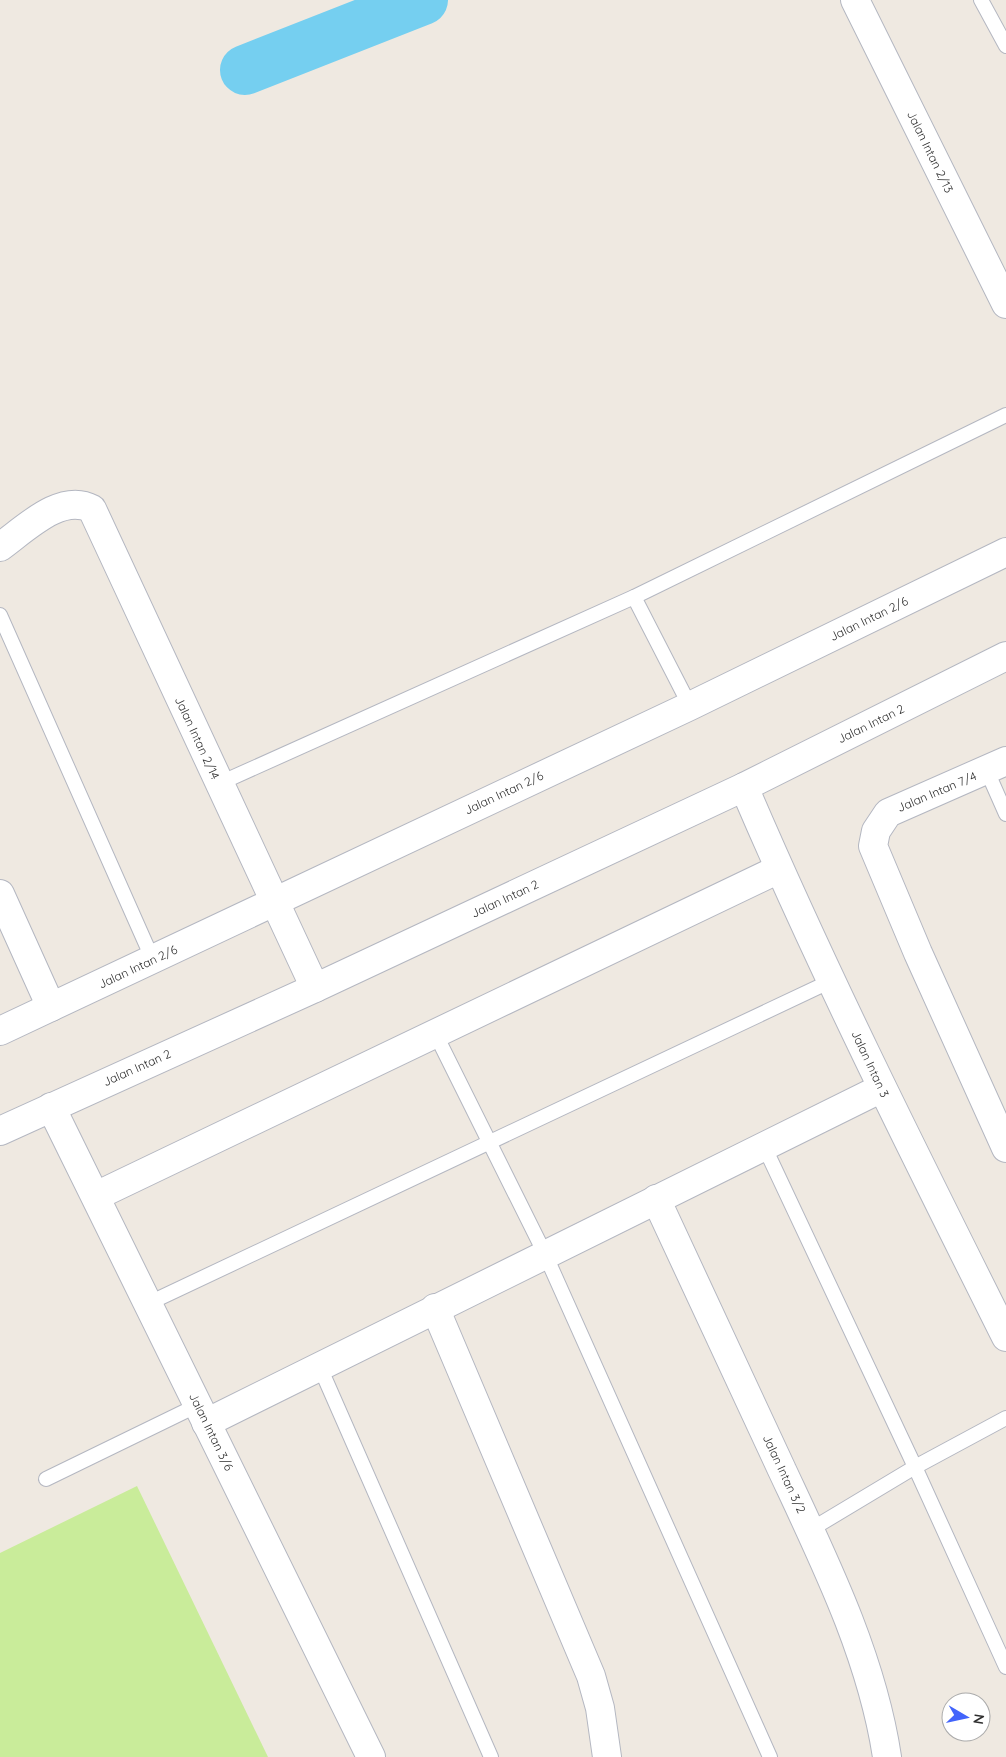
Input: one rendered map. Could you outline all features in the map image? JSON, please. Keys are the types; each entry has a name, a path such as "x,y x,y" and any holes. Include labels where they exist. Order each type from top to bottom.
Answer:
{"street":[{"name":"Jalan Intan 2/13","path":"855,0 1005,298"},
{"name":"Jalan Intan 2/14","path":"0,547 48,514 67,504 83,504 92,509 314,988"},
{"name":"Jalan Intan 2/6","path":"0,1031 690,706 1006,552"},
{"name":"Jalan Intan 2","path":"0,1131 314,988 744,787 1006,656"},
{"name":"Jalan Intan 7/4","path":"997,766 888,813 876,831 873,846 918,953 1006,1148"},
{"name":"Jalan Intan 3","path":"744,787 779,869 882,1088 1006,1337"},
{"path":"96,1196 435,1032 779,869"},
{"path":"0,894 51,1008"},
{"path":"202,1414 319,1365 882,1088"},
{"name":"Jalan Intan 3/6","path":"51,1107 371,1757"},
{"name":"Jalan Intan 3/2","path":"656,1199 810,1530 860,1648 882,1720 888,1757"},
{"path":"435,1308 591,1676 600,1708 607,1757"}],"lane":[{"path":"981,0 1006,46"},
{"path":"218,784 634,597 1006,415"},
{"path":"634,597 690,706"},
{"path":"0,615 153,960"},
{"path":"997,766 1006,814"},
{"path":"147,1304 832,981"},
{"path":"435,1032 545,1254 770,1757"},
{"path":"764,1146 916,1467 1006,1667"},
{"path":"319,1365 491,1757"},
{"path":"46,1479 202,1414"},
{"path":"810,1530 916,1467 1006,1418"}],"green space":[{"path":"137,1486 268,1757 0,1757 0,1553"}],"waterway":[{"path":"245,70 423,0"}]}
